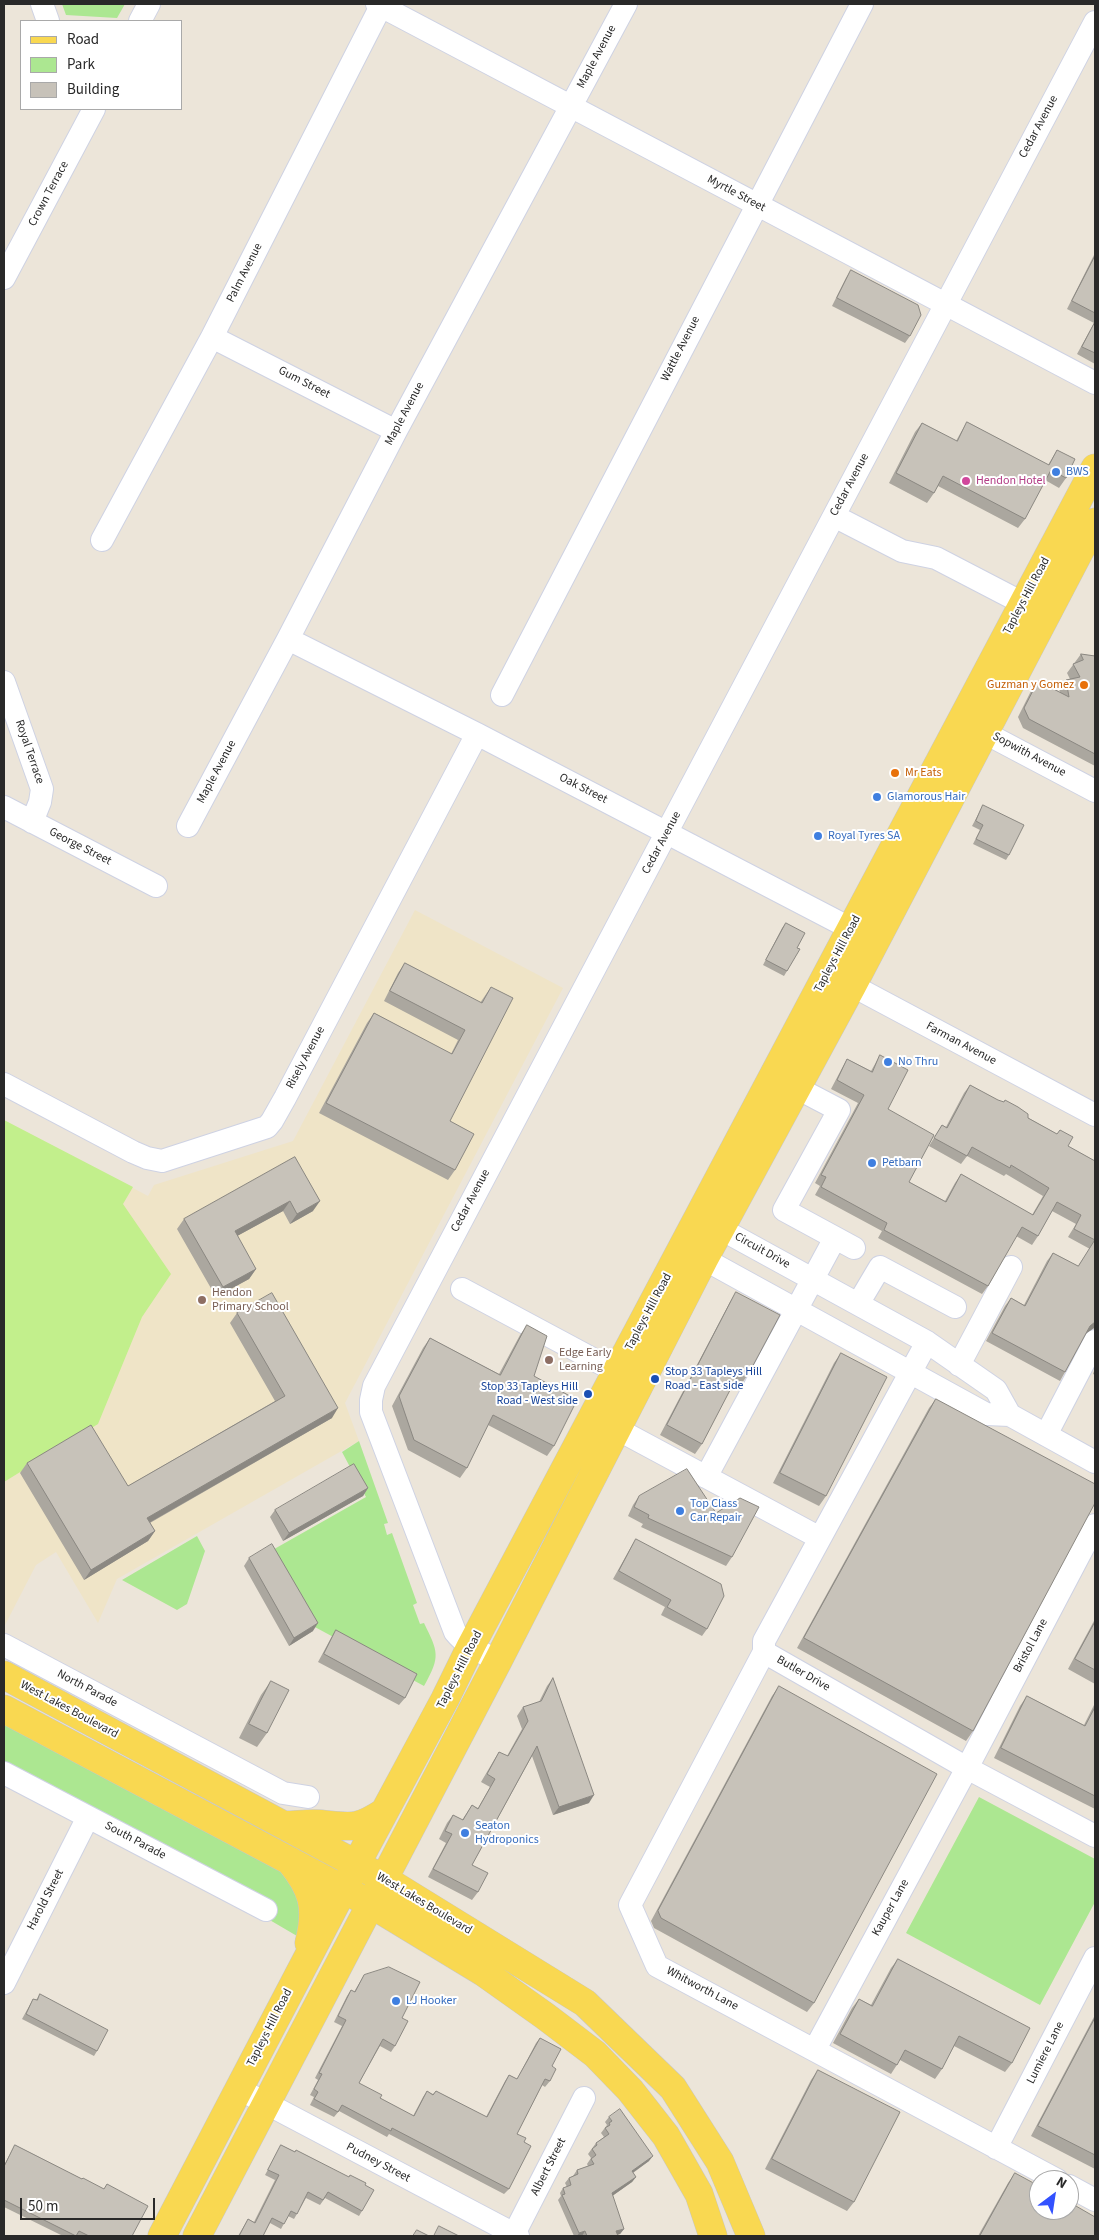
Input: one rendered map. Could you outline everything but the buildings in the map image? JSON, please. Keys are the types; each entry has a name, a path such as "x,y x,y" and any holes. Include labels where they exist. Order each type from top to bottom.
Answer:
{"main road":[{"name":"Tapleys Hill Road","path":"196,2236 498,1662 704,1259 875,942 974,726 1088,501 1095,468"},
{"name":"Tapleys Hill Road","path":"1034,609 1095,522"},
{"name":"Tapleys Hill Road","path":"162,2236 827,973 851,929 974,726"},
{"name":"West Lakes Boulevard","path":"4,1675 384,1879 585,2003 673,2088 720,2162 751,2236"},
{"path":"4,1709 371,1904 483,1972 595,2054 630,2090 666,2136 699,2194 714,2236"},
{"path":"285,1825 319,1824 346,1828 369,1822 384,1812"},
{"path":"289,1860 304,1878 312,1896 314,1924 304,1964"}],"street":[{"path":"42,4 48,20"},
{"path":"141,20 149,4"},
{"name":"Maple Avenue","path":"188,826 288,639 396,430 626,4"},
{"name":"Wattle Avenue","path":"502,695 756,204 862,4"},
{"name":"Myrtle Street","path":"380,5 1095,383"},
{"name":"Palm Avenue","path":"102,540 212,336 380,5"},
{"name":"Cedar Avenue","path":"498,1662 471,1646 455,1632 371,1412 374,1386 1095,22"},
{"name":"Crown Terrace","path":"4,278 93,110"},
{"name":"Gum Street","path":"212,336 396,430"},
{"path":"834,516 902,551 936,558 1034,609"},
{"name":"Oak Street","path":"288,639 477,734 875,942"},
{"name":"Royal Terrace","path":"4,682 42,788 40,802 32,822"},
{"name":"Sopwith Avenue","path":"974,726 1095,791"},
{"name":"Risely Avenue","path":"4,1084 133,1152 162,1161 266,1127 272,1121 285,1098 477,734"},
{"name":"George Street","path":"4,807 156,886"},
{"name":"Farman Avenue","path":"827,973 1095,1116"},
{"path":"706,1477 812,1279 845,1243 784,1210 839,1110 797,1088"},
{"name":"Circuit Drive","path":"692,1232 721,1229 927,1342 996,1390 1010,1415"},
{"path":"692,1232 704,1259 986,1414 1010,1415 1095,1462"},
{"path":"959,1365 1011,1267"},
{"path":"858,1304 880,1268 955,1307"},
{"path":"462,1289 616,1372"},
{"name":"Butler Drive","path":"927,1342 912,1373 764,1641 764,1652 967,1768 1095,1836"},
{"path":"1046,1435 1095,1342"},
{"path":"617,1430 820,1538"},
{"name":"Bristol Lane","path":"967,1768 1095,1524"},
{"name":"North Parade","path":"4,1645 283,1793 308,1797"},
{"name":"Whitworth Lane","path":"764,1652 630,1905 657,1966 1038,2170"},
{"path":"170,1733 174,1765"},
{"name":"Kauper Lane","path":"815,2049 967,1768"},
{"name":"South Parade","path":"4,1773 266,1910"},
{"name":"Harold Street","path":"4,1983 88,1817"},
{"name":"Lumiere Lane","path":"996,2148 1095,1958"},
{"name":"Pudney Street","path":"238,2089 515,2236"},
{"name":"Albert Street","path":"515,2236 584,2098"},
{"path":"1079,2191 1095,2200"}],"shaded area":[{"name":"Hendon Primary School","path":"415,910 563,988 345,1403 359,1441 117,1579 98,1623 56,1552 36,1565 4,1627 4,1120 148,1196 154,1185 293,1141"}],"green space":[{"path":"62,4 125,4 117,18 66,15"},
{"path":"4,1120 133,1187 123,1204 171,1274 142,1317 98,1424 4,1482"},
{"path":"359,1441 388,1523 384,1524 387,1535 392,1533 417,1603 413,1605 420,1624 424,1623 435,1648 436,1654 433,1668 424,1686 313,1626 269,1552 366,1497 342,1452"},
{"path":"197,1536 205,1551 187,1604 177,1610 122,1580"},
{"path":"4,1722 266,1859 292,1881 302,1913 297,1936 268,1919 276,1904 4,1761"},
{"path":"979,1797 1095,1859 1095,1902 1040,2005 906,1933"}],"place":[{"name":"BWS","path":"1056,472"},
{"name":"Hendon Hotel","path":"966,481"},
{"name":"Guzman y Gomez","path":"1084,685"},
{"name":"Mr Eats","path":"895,773"},
{"name":"Glamorous Hair","path":"877,797"},
{"name":"Royal Tyres SA","path":"818,836"},
{"name":"No Thru","path":"888,1062"},
{"name":"Petbarn","path":"872,1163"},
{"name":"Hendon Primary School","path":"202,1300"},
{"name":"Edge Early Learning","path":"549,1360"},
{"name":"Stop 33 Tapleys Hill Road - East side","path":"655,1379"},
{"name":"Stop 33 Tapleys Hill Road - West side","path":"588,1394"},
{"name":"Top Class Car Repair","path":"680,1511"},
{"name":"Seaton Hydroponics","path":"465,1833"},
{"name":"LJ Hooker","path":"396,2001"}]}
